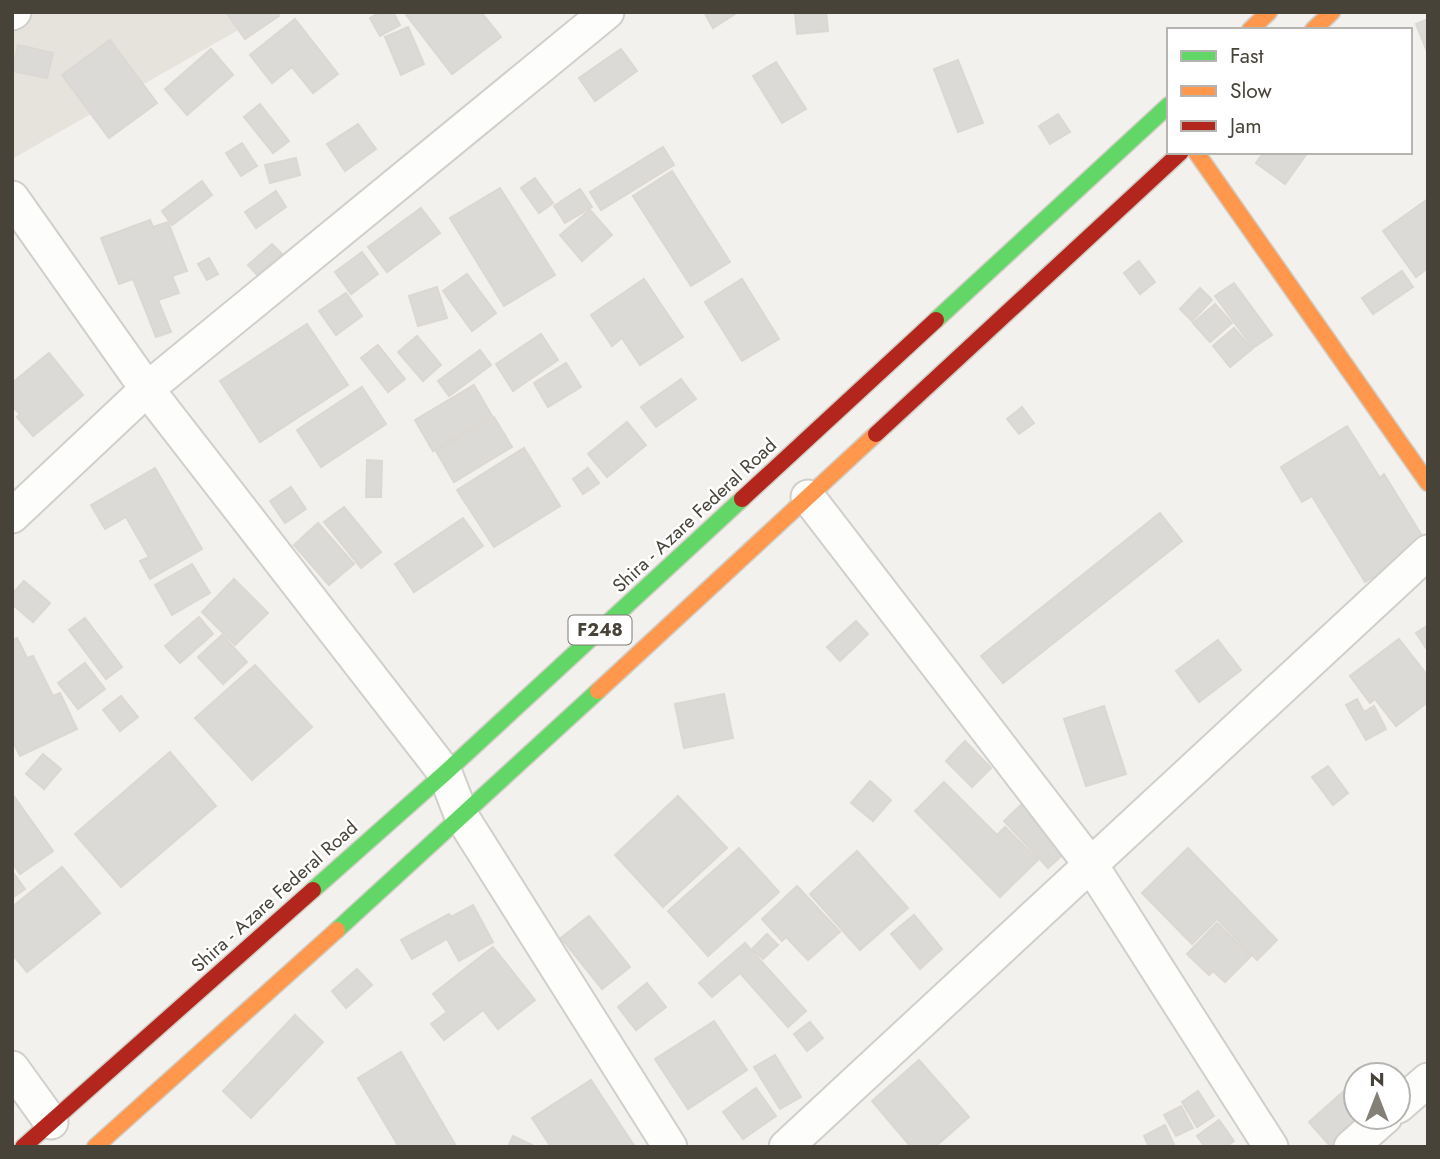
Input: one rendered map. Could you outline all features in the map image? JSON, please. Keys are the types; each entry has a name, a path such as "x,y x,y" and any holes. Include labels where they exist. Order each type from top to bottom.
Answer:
{"main road":[{"path":"1252,28 1269,12"},
{"path":"1315,28 1332,12"},
{"name":"Shira - Azare Federal Road","path":"23,1147 445,773 1167,107"},
{"name":"F248","path":"95,1147 462,817 1179,154"},
{"path":"1197,154 1428,483"}],"street":[{"path":"12,516 147,390 607,12"},
{"path":"12,198 147,390 445,773 462,817 670,1147"},
{"path":"808,497 1091,865 1271,1147"},
{"path":"786,1147 1428,552"},
{"path":"12,1068 51,1122"},
{"path":"1412,1094 1428,1080"},
{"path":"1351,1147 1369,1131"}],"shaded area":[{"path":"12,12 270,12 12,159"}],"building":[{"path":"226,12 277,12 279,16 245,39"},
{"path":"380,12 393,12 400,25 380,36 370,18"},
{"path":"404,12 481,12 501,37 452,74"},
{"path":"704,12 734,12 735,14 713,28"},
{"path":"795,12 826,12 828,31 797,34"},
{"path":"295,19 338,74 313,93 292,67 272,83 250,55"},
{"path":"1428,19 1428,54 1416,24"},
{"path":"408,27 424,64 401,75 385,37"},
{"path":"110,40 157,103 109,138 62,75"},
{"path":"18,45 53,53 47,78 12,71"},
{"path":"211,49 233,75 187,115 165,89"},
{"path":"621,49 637,71 595,101 579,78"},
{"path":"958,60 983,123 958,132 934,69"},
{"path":"776,62 806,109 782,123 753,76"},
{"path":"260,104 289,141 273,153 244,117"},
{"path":"1058,114 1070,132 1050,144 1039,126"},
{"path":"358,124 376,149 345,171 327,144"},
{"path":"242,143 257,166 241,176 226,153"},
{"path":"663,147 674,165 601,210 590,192"},
{"path":"1263,154 1307,154 1285,184 1256,163"},
{"path":"296,158 300,175 270,183 265,165"},
{"path":"672,171 730,262 691,286 633,196"},
{"path":"535,178 553,203 539,213 521,188"},
{"path":"202,181 212,195 172,225 162,211"},
{"path":"500,188 555,275 504,306 450,218"},
{"path":"580,189 592,207 565,223 554,206"},
{"path":"276,191 286,207 256,228 245,212"},
{"path":"1428,199 1428,268 1416,277 1383,231"},
{"path":"421,208 440,233 387,272 368,247"},
{"path":"590,210 612,235 582,261 560,235"},
{"path":"150,220 153,227 168,222 187,271 172,276 179,293 158,300 171,332 156,337 133,279 119,284 101,238"},
{"path":"272,244 282,254 258,276 248,265"},
{"path":"362,252 378,274 351,294 335,272"},
{"path":"209,258 218,274 207,280 198,264"},
{"path":"1139,261 1155,282 1140,294 1124,273"},
{"path":"1402,271 1413,287 1373,314 1362,298"},
{"path":"467,274 496,313 472,331 443,291"},
{"path":"644,279 683,337 640,365 622,338 612,346 591,315"},
{"path":"742,279 779,339 742,361 705,302"},
{"path":"1234,283 1272,335 1253,348 1215,296"},
{"path":"437,287 447,318 418,326 409,296"},
{"path":"1200,288 1212,300 1192,321 1180,309"},
{"path":"346,293 362,316 336,335 319,311"},
{"path":"1215,304 1232,323 1210,342 1193,323"},
{"path":"307,324 348,385 260,442 220,381"},
{"path":"1234,328 1252,349 1230,367 1213,346"},
{"path":"541,334 558,360 513,391 496,364"},
{"path":"417,336 441,365 423,381 398,352"},
{"path":"378,345 405,379 388,392 361,358"},
{"path":"480,350 491,365 449,396 438,381"},
{"path":"49,353 83,395 33,436 17,417 20,414 12,406 12,383"},
{"path":"566,363 581,387 548,407 534,383"},
{"path":"681,379 696,399 656,427 641,407"},
{"path":"474,385 492,416 433,451 415,420"},
{"path":"362,387 386,424 321,467 297,430"},
{"path":"1022,407 1034,423 1019,434 1007,419"},
{"path":"494,417 512,447 454,482 436,451"},
{"path":"627,422 646,445 607,477 588,454"},
{"path":"1347,426 1380,478 1384,474 1427,544 1365,582 1312,496 1302,502 1281,467"},
{"path":"524,448 560,506 494,547 457,490"},
{"path":"367,460 382,461 381,497 366,497"},
{"path":"155,468 202,549 150,579 140,561 149,557 126,517 105,529 91,505"},
{"path":"588,468 599,483 583,494 573,479"},
{"path":"291,487 306,509 285,523 270,501"},
{"path":"344,507 381,552 361,568 324,522"},
{"path":"1160,513 1182,541 1003,683 981,656"},
{"path":"463,518 483,546 414,592 395,564"},
{"path":"318,523 354,564 329,585 294,545"},
{"path":"192,564 210,593 172,615 155,585"},
{"path":"234,579 268,613 235,645 202,612"},
{"path":"24,581 50,603 33,622 12,604 12,594"},
{"path":"199,617 213,634 180,663 165,646"},
{"path":"85,618 122,667 106,679 69,630"},
{"path":"856,621 868,634 840,661 827,647"},
{"path":"1428,625 1428,651 1416,633"},
{"path":"222,635 247,662 223,684 198,657"},
{"path":"17,638 27,658 33,656 53,696 60,693 77,729 20,756 12,740 12,640"},
{"path":"1399,639 1428,676 1428,702 1396,726 1375,699 1370,703 1350,676"},
{"path":"1218,640 1241,670 1199,702 1176,671"},
{"path":"85,663 105,689 78,709 58,683"},
{"path":"255,665 312,727 252,780 195,718"},
{"path":"724,694 733,738 684,748 675,704"},
{"path":"121,696 138,717 120,731 103,710"},
{"path":"1357,699 1364,712 1374,706 1386,729 1366,740 1346,705"},
{"path":"1104,706 1126,774 1086,786 1064,719"},
{"path":"965,741 991,768 972,787 946,761"},
{"path":"170,752 216,806 121,887 75,834"},
{"path":"43,754 61,769 44,789 26,774"},
{"path":"1328,766 1348,793 1333,805 1312,777"},
{"path":"870,781 891,800 873,821 851,803"},
{"path":"944,782 997,835 1005,827 1038,860 1000,897 915,811"},
{"path":"13,795 53,851 20,874 12,863"},
{"path":"678,796 727,848 663,907 615,855"},
{"path":"1023,803 1067,851 1048,868 1004,821"},
{"path":"739,848 779,892 708,956 668,911"},
{"path":"1188,848 1277,940 1257,960 1217,919 1192,944 1142,893"},
{"path":"857,851 908,908 860,950 810,894"},
{"path":"62,867 100,913 27,972 12,954 12,907"},
{"path":"12,871 25,889 12,898"},
{"path":"797,886 840,932 808,960 786,937 782,941 762,919"},
{"path":"473,905 493,942 459,961 447,939 412,959 401,940 449,914 451,917"},
{"path":"914,915 942,949 920,969 891,934"},
{"path":"589,916 630,967 602,989 561,938"},
{"path":"1217,923 1251,956 1225,982 1213,971 1209,975 1187,954"},
{"path":"767,934 778,945 763,959 752,949"},
{"path":"745,943 806,1011 788,1027 740,973 712,997 699,983"},
{"path":"493,947 535,1000 498,1029 483,1010 444,1040 431,1024 447,1012 433,994"},
{"path":"357,969 372,985 346,1008 332,991"},
{"path":"647,983 666,1007 636,1030 618,1007"},
{"path":"295,1015 323,1042 251,1118 223,1091"},
{"path":"714,1021 747,1070 688,1109 655,1059"},
{"path":"810,1022 823,1038 807,1051 794,1034"},
{"path":"401,1052 456,1146 399,1147 358,1078"},
{"path":"775,1055 801,1097 780,1109 754,1067"},
{"path":"919,1060 969,1117 935,1147 911,1147 872,1101"},
{"path":"591,1080 635,1147 551,1147 532,1118"},
{"path":"756,1088 776,1116 743,1139 723,1112"},
{"path":"1198,1091 1214,1116 1197,1127 1182,1102"},
{"path":"1342,1093 1342,1131 1349,1131 1331,1147 1309,1122"},
{"path":"1181,1106 1193,1128 1176,1136 1164,1115"},
{"path":"1219,1120 1234,1141 1226,1147 1205,1147 1197,1136"},
{"path":"1165,1125 1175,1147 1149,1147 1144,1136"},
{"path":"513,1136 536,1147 508,1147"}],"traffic: fast":[{"path":"936,320 1167,107"},
{"path":"313,890 445,773 742,499"},
{"path":"337,930 598,691"}],"traffic: slow":[{"path":"1252,28 1269,12"},
{"path":"1315,28 1332,12"},
{"path":"1197,154 1428,483"},
{"path":"598,691 876,434"},
{"path":"95,1147 337,930"}],"traffic: jam":[{"path":"876,434 1179,154"},
{"path":"742,499 936,320"},
{"path":"23,1147 313,890"}]}
